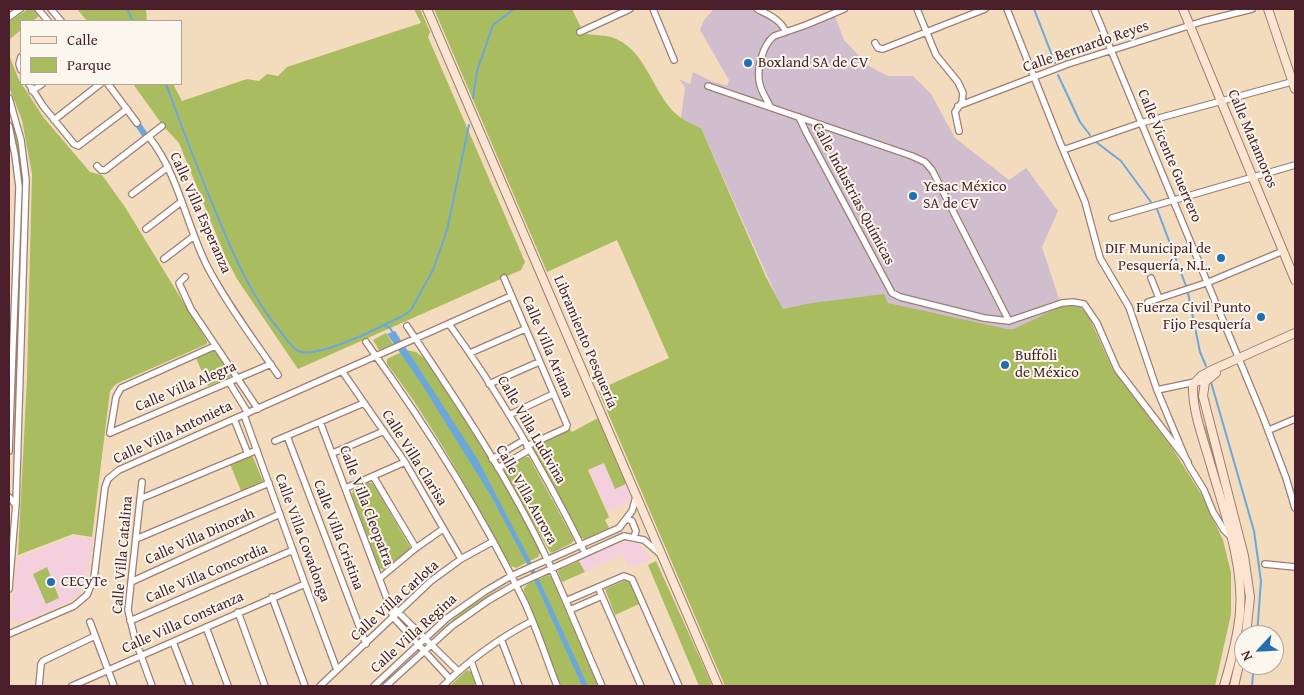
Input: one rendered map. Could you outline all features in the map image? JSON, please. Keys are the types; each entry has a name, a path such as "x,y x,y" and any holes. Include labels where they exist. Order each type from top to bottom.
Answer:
{"main road":[{"name":"Libramiento Pesquería","path":"427,9 718,686"},
{"name":"Calle Matamoros","path":"1183,9 1283,251 1292,262 1295,280"},
{"path":"1268,9 1294,84"},
{"path":"1224,686 1234,650 1240,611 1238,573 1197,413 1193,392 1195,382 1205,373 1240,360 1295,335"},
{"path":"1240,360 1211,376 1205,382 1202,391 1246,566 1250,597 1247,625"},
{"path":"1230,537 1239,535"}],"street":[{"path":"9,17 20,9"},
{"path":"38,9 47,20"},
{"path":"51,9 60,20"},
{"path":"580,32 630,9"},
{"path":"653,9 674,60"},
{"path":"757,9 774,18 782,25 786,32"},
{"path":"770,106 759,83 758,75 767,43 774,36 831,11 844,9"},
{"path":"917,9 936,55 958,82 964,97 956,109 959,131"},
{"path":"875,43 878,48 882,49 985,9"},
{"path":"1007,9 1085,202 1100,258 1129,307 1157,390 1188,462 1204,491 1212,511 1230,537"},
{"name":"Calle Vicente Guerrero","path":"1094,9 1269,430 1295,508"},
{"name":"Calle Bernardo Reyes","path":"958,106 1110,50 1252,9"},
{"path":"1063,150 1141,123 1220,100 1294,84"},
{"path":"29,85 74,144 80,145 126,109"},
{"path":"32,91 41,85"},
{"path":"54,120 99,85"},
{"path":"109,85 137,123"},
{"path":"708,86 770,106 925,162 932,170 1009,321 1062,302 1084,304 1097,323 1117,368 1188,462"},
{"path":"9,98 21,140 26,180 23,337 17,493 9,589"},
{"name":"Calle Industrias Químicas","path":"799,117 892,293 900,298 984,318 1009,321"},
{"path":"9,126 15,155 18,187 9,451"},
{"path":"97,166 101,170 105,170 162,126"},
{"name":"Calle Villa Esperanza","path":"149,137 158,148 168,168 194,236 220,289 278,375"},
{"path":"1112,218 1295,165"},
{"path":"132,194 168,168"},
{"path":"146,229 181,202"},
{"path":"164,259 194,236"},
{"path":"1148,302 1208,282 1283,251"},
{"path":"185,277 180,281 179,285 215,346 258,409"},
{"name":"Calle Villa Ariana","path":"504,278 567,426 527,445"},
{"path":"1151,278 1159,298"},
{"path":"414,339 511,296"},
{"path":"14,308 18,310 23,308"},
{"path":"12,321 23,308"},
{"path":"12,321 23,337"},
{"name":"Calle Villa Ludivina","path":"449,324 490,384 527,445 585,553"},
{"name":"Calle Villa Aurora","path":"406,326 498,468 549,564 602,686"},
{"path":"470,353 525,329"},
{"path":"14,334 19,331 23,337"},
{"name":"Calle Villa Antonieta","path":"9,634 74,606 87,595 94,578 105,487 111,477 123,468 414,339"},
{"path":"366,342 378,356 422,422 465,492 514,580 557,686"},
{"name":"Calle Villa Alegra","path":"215,346 119,390 116,398 112,431 271,364"},
{"path":"490,384 539,362"},
{"name":"Calle Villa Clarisa","path":"342,371 405,462 461,559"},
{"name":"Calle Villa Covadonga","path":"230,382 246,414 305,584 338,670"},
{"path":"1157,390 1195,382 1205,382"},
{"path":"509,415 553,394"},
{"path":"275,441 364,403"},
{"path":"234,419 248,454"},
{"path":"1269,430 1295,419"},
{"name":"Calle Villa Cleopatra","path":"320,422 393,617 450,679"},
{"path":"333,454 384,431"},
{"name":"Calle Villa Cristina","path":"288,436 366,644"},
{"path":"492,459 527,445"},
{"path":"498,468 527,445"},
{"path":"140,499 257,450"},
{"path":"346,488 405,462"},
{"path":"373,476 416,548"},
{"name":"Calle Villa Catalina","path":"142,482 128,610 140,656 152,686"},
{"path":"136,539 269,483"},
{"path":"16,508 10,500 17,493"},
{"path":"636,495 632,511 621,528 622,533 644,540 662,556"},
{"path":"632,511 638,509 645,516"},
{"name":"Calle Villa Dinorah","path":"131,582 280,514"},
{"path":"549,564 581,545 619,528 625,521 631,520 636,531 632,537"},
{"path":"644,540 649,538 650,528"},
{"path":"380,578 416,548 443,529"},
{"path":"549,564 585,553 622,536 632,537"},
{"name":"Calle Villa Carlota","path":"320,686 431,581 461,559 492,542"},
{"name":"Calle Villa Concordia","path":"130,621 293,550"},
{"name":"Calle Villa Regina","path":"386,686 431,644 514,580 522,571 538,564 549,564"},
{"name":"Calle Villa Regina","path":"374,686 424,638 461,608 514,580 526,580 541,573 549,564"},
{"path":"1265,564 1295,567"},
{"path":"568,605 598,587 624,576 630,577 634,581 679,686"},
{"name":"Calle Villa Constanza","path":"72,686 305,584"},
{"path":"598,587 641,686"},
{"path":"568,605 602,596"},
{"path":"272,597 305,686"},
{"name":"Calle Villa Cleopatra","path":"387,599 458,671"},
{"path":"238,612 265,686"},
{"path":"443,686 471,660 501,639 532,621"},
{"path":"90,622 114,686"},
{"path":"206,627 228,686"},
{"path":"39,686 40,664 43,661 95,636"},
{"path":"501,639 519,686"},
{"path":"173,642 190,686"},
{"path":"471,660 480,686"}],"shaded area":[{"path":"714,9 749,9 780,25 785,35 834,14 844,40 869,66 888,76 913,76 931,94 955,138 1009,180 1026,168 1058,211 1042,247 1058,296 1064,305 1089,317 1112,368 1136,401 782,309 701,128 681,118 685,87 679,79 690,84 693,72 727,86 729,80 700,30 704,20"},
{"path":"604,463 615,488 626,484 632,498 630,502 608,512 589,470"},
{"name":"CECyTe","path":"74,536 93,539 87,580 80,594 69,602 21,622 20,620 13,623 11,616 18,558"},
{"path":"629,541 642,546 650,560 629,568 623,555 585,572 579,560 613,545"}],"green space":[{"path":"28,9 33,9 39,16 34,20 20,20 20,31 9,40 9,22"},
{"path":"77,9 146,9 147,20 86,20"},
{"path":"414,9 420,9 430,32 428,37 525,262 521,270 298,369 237,279 225,256 179,143 164,127 134,85 174,85 182,101 247,79 259,81 267,74 278,76 287,67 421,23"},
{"path":"434,9 572,9 584,34 611,37 632,49 672,110 682,118 701,128 766,277 783,309 812,303 884,294 888,303 1014,329 1064,305 1075,304 1080,306 1089,317 1112,368 1172,448 1201,494 1223,540 1231,573 1231,614 1215,686 725,686 598,390 669,358 617,240 547,272"},
{"path":"9,55 20,85 22,85 44,118 90,172 102,175 125,207 207,341 207,344 116,384 110,391 92,537 73,534 18,555 27,378 32,174 22,120 9,87"},
{"path":"9,110 18,143 23,184 24,204 19,308 21,169"},
{"path":"19,333 14,486 13,486 16,335"},
{"path":"386,333 393,344 379,350 373,340"},
{"path":"215,350 232,376 208,386 196,358"},
{"path":"406,350 416,352 425,359 456,406 514,502 540,552 538,557 516,568 511,566 437,437 387,364 387,359"},
{"path":"1198,402 1204,424 1209,432 1225,495 1230,525"},
{"path":"598,418 626,484 615,489 604,463 588,470 609,517 605,520 609,528 585,539 581,538 533,450 534,446 570,429 572,432"},
{"path":"252,455 263,481 241,491 230,464"},
{"path":"525,457 529,457 574,540 572,543 552,553 504,471 504,468"},
{"path":"366,482 374,485 410,547 384,570 379,568 352,495 353,490"},
{"path":"579,561 585,572 562,582 559,570"},
{"path":"656,561 712,686 699,686 648,565"},
{"path":"47,567 59,598 46,604 33,574"},
{"path":"548,575 551,577 598,686 561,686 524,591 528,584"},
{"path":"626,580 629,581 639,604 615,615 605,589"},
{"path":"508,583 469,609 432,637 468,607"},
{"path":"467,670 471,672 477,686 450,686"}],"water":[{"path":"395,331 478,460 530,560 588,686 582,686 526,562 491,496 419,380 387,334"}],"waterway":[{"path":"127,9 132,20"},
{"path":"473,98 477,71 493,25 514,9"},
{"path":"1034,9 1055,63"},
{"path":"1058,75 1080,122 1090,135"},
{"path":"166,85 204,183 237,260 260,304 291,344 298,351 306,353 341,344 384,325 390,328 393,333"},
{"path":"137,123 147,138"},
{"path":"384,325 411,310 433,270 447,230 469,125"},
{"path":"1096,142 1121,161 1151,202"},
{"path":"1157,209 1186,286"},
{"path":"1188,293 1200,352 1206,366"},
{"path":"1211,382 1254,531 1261,581 1258,625"},
{"path":"1252,686 1253,675"}],"place":[{"name":"Boxland SA de CV","path":"748,63"},
{"name":"Yesac México SA de CV","path":"913,196"},
{"name":"DIF Municipal de Pesquería, N.L.","path":"1221,258"},
{"name":"Fuerza Civil Punto Fijo Pesquería","path":"1261,317"},
{"name":"Buffoli de México","path":"1005,365"},
{"name":"CECyTe","path":"51,582"}]}
